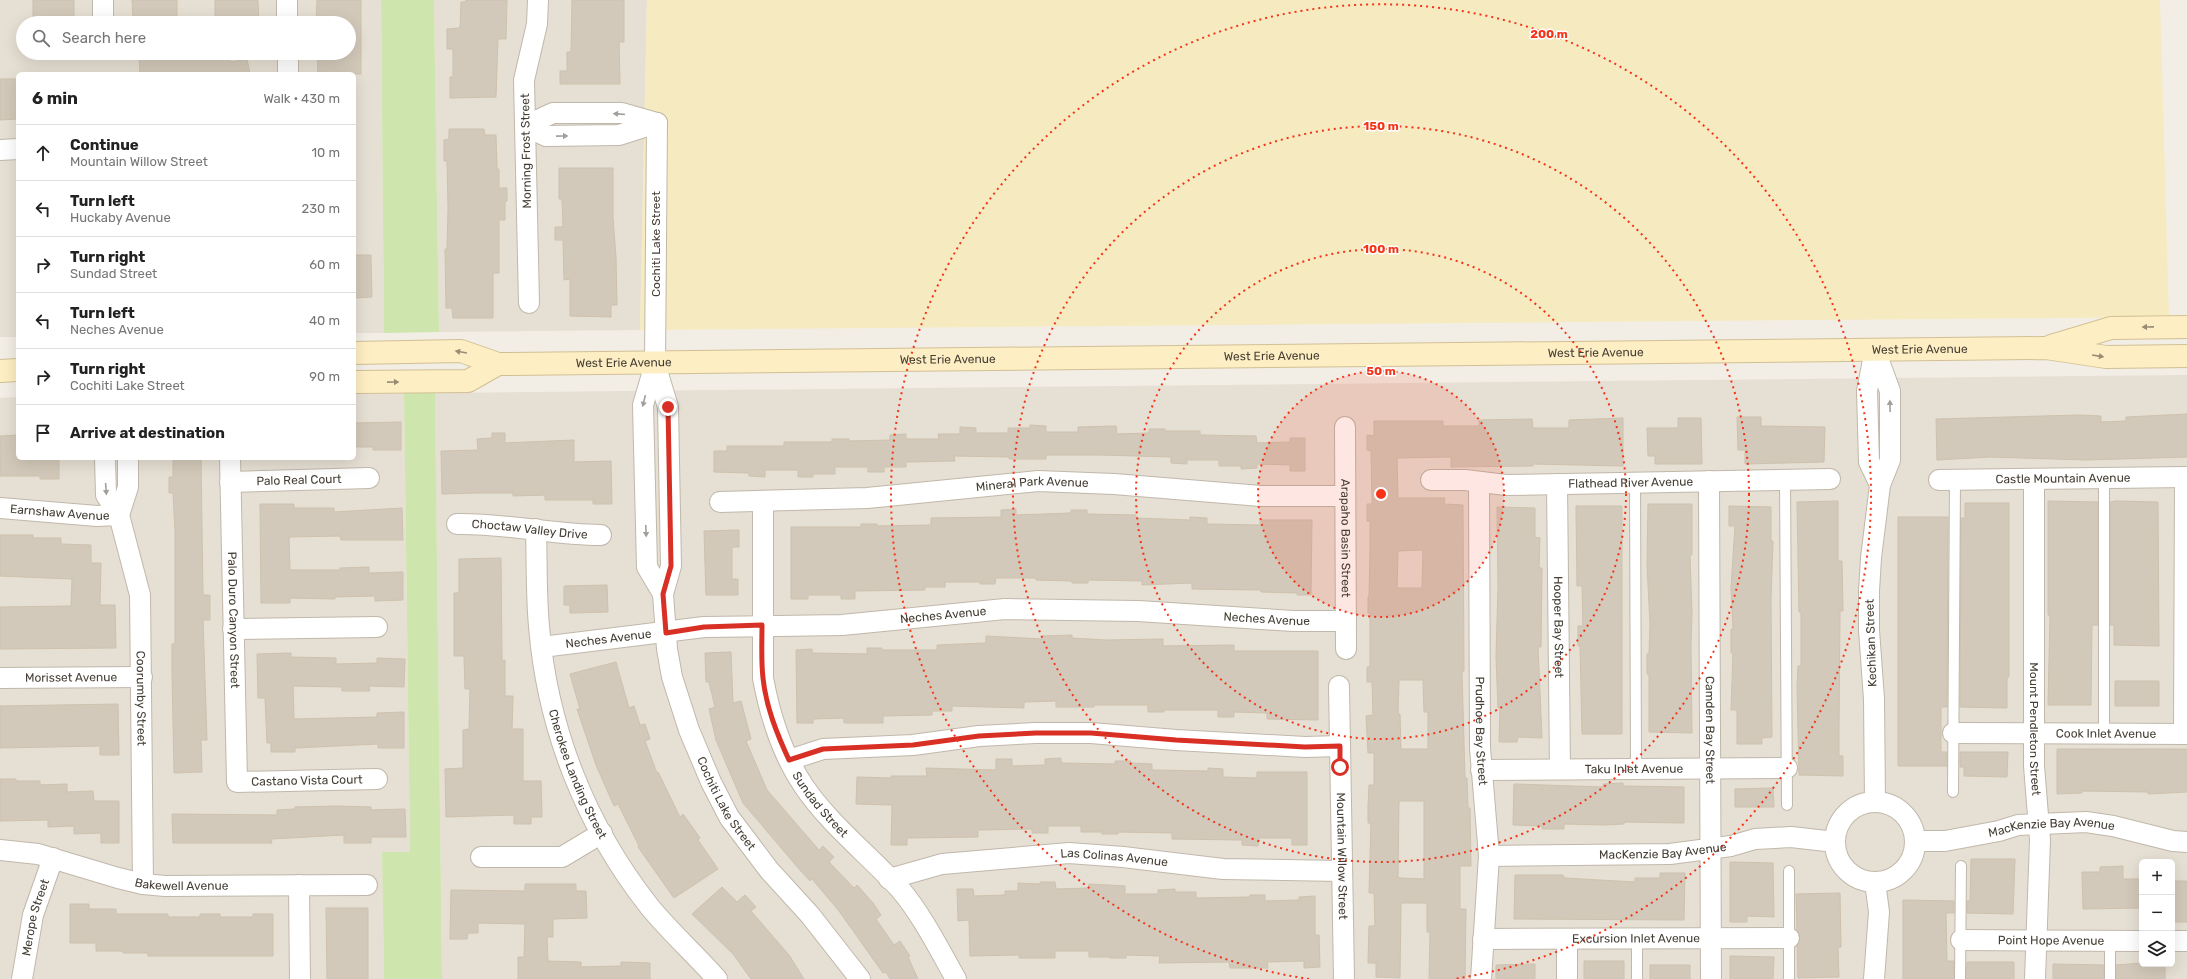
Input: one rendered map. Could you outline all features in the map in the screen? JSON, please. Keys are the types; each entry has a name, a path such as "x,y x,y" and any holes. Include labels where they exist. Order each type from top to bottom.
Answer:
{"street":[{"path":"103,0 103,16"},
{"path":"287,0 287,16"},
{"name":"Morning Frost Street","path":"529,303 524,80 537,24 538,0"},
{"path":"288,60 288,72"},
{"name":"Cochiti Lake Street","path":"525,126 546,136 619,135 657,124 655,364 668,407 671,566 663,594 666,633 672,677 689,730 711,782 729,817 769,870 810,915 860,979"},
{"path":"0,150 16,149"},
{"name":"West Erie Avenue","path":"2046,348 2111,328 2187,327"},
{"name":"West Erie Avenue","path":"356,353 461,351 498,364 655,364 2046,348 2106,357 2187,356"},
{"name":"Kechikan Street","path":"1874,802 1874,699 1869,630 1869,591 1880,485 1869,462 1867,391 1875,350"},
{"name":"West Erie Avenue","path":"356,382 468,381 498,364"},
{"path":"0,371 16,370"},
{"name":"Arapaho Basin Street","path":"1345,427 1346,648"},
{"name":"Coorumby Street","path":"106,460 106,494 120,516 140,595 143,884"},
{"name":"Coorumby Street","path":"120,516 128,487 128,460"},
{"name":"Palo Duro Canyon Street","path":"230,460 237,782"},
{"path":"2185,734 2186,477"},
{"name":"Castle Mountain Avenue","path":"1947,480 2186,477"},
{"name":"Palo Real Court","path":"230,482 369,478"},
{"name":"Flathead River Avenue","path":"1431,480 1506,485 1830,479"},
{"name":"Mount Pendleton Street","path":"2034,479 2034,766 2040,840 2035,979"},
{"name":"Mineral Park Avenue","path":"720,502 867,498 1038,482 1114,484 1261,496 1345,496"},
{"name":"Prudhoe Bay Street","path":"1479,482 1481,770 1489,856 1481,979"},
{"name":"Camden Bay Street","path":"1709,482 1711,979"},
{"name":"Hooper Bay Street","path":"1557,484 1560,769"},
{"name":"Sundad Street","path":"763,501 763,678 778,736 803,785 818,805 900,890 920,918 956,979"},
{"name":"Earnshaw Avenue","path":"0,508 97,516 120,516"},
{"name":"Choctaw Valley Drive","path":"457,524 486,523 580,535 602,535"},
{"name":"Cherokee Landing Street","path":"536,529 539,627 548,691 563,750 587,806 619,862 649,906 717,979"},
{"name":"Neches Avenue","path":"542,647 666,633 704,627 842,625 961,612 1043,608 1138,611 1293,621 1346,620"},
{"path":"233,630 378,627"},
{"name":"Morisset Avenue","path":"0,678 142,677"},
{"name":"Mountain Willow Street","path":"1339,686 1344,979"},
{"path":"789,760 823,749 899,746 979,736 1036,733 1091,733 1298,747 1340,746"},
{"name":"Cook Inlet Avenue","path":"1954,733 2185,734"},
{"name":"Taku Inlet Avenue","path":"1481,770 1786,768"},
{"name":"Castano Vista Court","path":"237,782 377,779"},
{"path":"1874,802 1887,804 1898,810 1910,824 1915,841 1913,854 1907,865 1898,874 1887,880 1874,882 1862,880 1847,870 1836,854 1836,830 1842,819 1857,807 1874,802"},
{"name":"MacKenzie Bay Avenue","path":"1915,841 1945,841 1999,831 2018,825 2086,822 2113,826 2174,841 2187,842"},
{"path":"480,858 562,857 602,833"},
{"name":"MacKenzie Bay Avenue","path":"1489,856 1670,854 1711,850 1755,839 1790,837 1835,842"},
{"name":"Bakewell Avenue","path":"0,850 38,854 143,884 166,886 367,885"},
{"name":"Las Colinas Avenue","path":"889,879 942,864 1069,853 1124,857 1222,869 1342,870"},
{"name":"Merope Street","path":"22,979 33,915 53,858"},
{"path":"1874,882 1879,912 1874,979"},
{"path":"299,886 300,979"},
{"path":"1567,938 1567,979"},
{"name":"Excursion Inlet Avenue","path":"1483,939 1789,938"},
{"name":"Point Hope Avenue","path":"1960,940 2139,941"},
{"path":"2175,941 2187,941"}],"lane":[{"path":"2104,478 2104,733"},
{"path":"1785,480 1787,805"},
{"path":"1947,480 1954,733 1953,792"},
{"path":"1635,483 1636,769"},
{"path":"1960,866 1960,979"},
{"path":"1788,870 1789,979"},
{"path":"1637,938 1637,979"},
{"path":"2110,940 2110,979"}],"shaded area":[{"path":"0,0 381,0 384,333 356,333 356,72 16,72 16,337 0,337"},
{"path":"434,0 647,0 640,330 439,332"},
{"path":"2187,375 2187,979 442,979 435,393"},
{"path":"404,393 410,852 382,853 384,979 0,979 0,398 16,397 16,460 356,460 356,394"}],"green space":[{"path":"381,0 434,0 439,332 384,333"},
{"path":"404,393 435,393 442,979 384,979 382,852 410,852"}],"sand":[{"path":"647,0 2160,0 2169,317 640,330"}],"building":[{"path":"33,0 74,0 74,16 33,16"},
{"path":"132,0 177,0 177,16 133,16"},
{"path":"215,0 258,0 259,16 215,16"},
{"path":"317,0 361,0 361,74 356,74 356,72 318,72 317,60 356,60 356,16 316,16"},
{"path":"466,0 507,0 506,39 498,39 496,97 450,98 450,77 453,77 453,49 447,49 447,29 460,28 461,2 465,2"},
{"path":"572,0 624,0 624,42 619,42 620,84 560,84 560,71 567,71 567,52 571,52"},
{"path":"139,60 230,60 230,62 247,60 250,72 140,72"},
{"path":"0,79 16,79 16,119 0,120"},
{"path":"449,129 484,129 485,135 496,135 499,188 507,188 507,201 505,201 505,220 499,220 499,273 493,273 493,318 453,318 452,308 446,308 445,249 447,249 448,208 447,161 444,161 444,140 449,139"},
{"path":"559,168 613,168 613,218 616,257 617,305 611,305 611,317 570,316 570,279 564,280 563,240 555,240 555,227 563,227 562,199 559,199"},
{"path":"356,255 371,255 372,297 356,298"},
{"path":"2187,414 2187,457 2086,460 1990,457 1937,460 1936,419 2079,415 2101,416 2101,422 2126,421 2126,417"},
{"path":"1737,417 1761,417 1761,426 1825,427 1824,462 1745,464 1745,450 1738,450"},
{"path":"1623,418 1623,466 1533,464 1533,466 1451,467 1451,457 1397,458 1398,498 1445,498 1444,504 1463,505 1464,671 1462,671 1465,778 1467,778 1468,808 1470,808 1471,866 1460,866 1460,909 1466,909 1465,979 1429,979 1430,932 1427,932 1427,903 1401,903 1400,978 1376,977 1376,963 1368,963 1369,926 1375,926 1374,893 1369,893 1371,823 1368,823 1369,785 1374,785 1374,753 1368,753 1366,716 1373,715 1372,682 1367,682 1367,667 1370,667 1370,613 1368,613 1368,597 1370,521 1367,521 1367,504 1372,504 1371,451 1367,450 1367,435 1374,436 1374,421 1443,421 1443,426 1479,426 1479,420 1532,419 1533,428 1569,428 1569,420","holes":["1423,550 1422,588 1397,588 1398,551","1399,680 1423,680 1424,712 1428,712 1428,749 1401,749 1400,714 1398,714","1399,801 1424,801 1424,879 1398,877"]},
{"path":"1678,418 1701,418 1702,464 1655,464 1655,456 1648,456 1647,428 1678,428"},
{"path":"401,422 401,450 373,450 373,447 356,447 356,423"},
{"path":"1030,425 1046,426 1046,432 1078,432 1078,427 1116,426 1117,434 1149,433 1149,429 1165,429 1165,431 1200,431 1200,435 1256,436 1257,443 1290,442 1290,438 1305,438 1305,471 1290,471 1290,465 1257,464 1257,468 1241,469 1241,466 1219,466 1219,460 1187,460 1187,464 1171,463 1171,457 1046,455 1046,459 1009,459 1009,457 954,456 955,461 906,462 906,467 884,467 884,472 868,472 868,467 835,467 835,474 813,474 813,477 798,477 798,470 765,470 765,477 749,476 749,473 714,472 714,451 727,451 727,446 784,446 784,442 832,442 832,439 849,439 849,441 890,440 890,435 906,434 906,439 939,439 938,434 960,434 960,427 976,428 976,433 1008,433 1008,428 1030,428"},
{"path":"492,433 505,433 505,443 574,440 574,462 611,461 612,504 593,504 593,500 545,500 545,495 513,496 513,493 442,494 441,451 478,450 477,439 492,438"},
{"path":"16,435 16,460 59,460 59,479 40,479 40,476 0,476 0,436"},
{"path":"173,460 201,460 203,595 210,595 210,620 203,620 207,740 201,740 202,772 174,773 172,644 175,644 175,532 173,493 169,493 169,477 173,477"},
{"path":"1838,501 1838,561 1842,561 1843,611 1840,611 1839,756 1843,756 1843,776 1799,775 1797,686 1798,666 1801,666 1801,612 1799,612 1797,502"},
{"path":"2048,501 2098,502 2098,625 2092,625 2091,705 2048,705 2050,615 2048,615"},
{"path":"2110,502 2158,502 2159,646 2114,645 2114,625 2110,625"},
{"path":"1965,503 2009,503 2009,677 2007,677 2007,708 1960,707 1961,518 1965,518"},
{"path":"260,504 294,504 294,508 334,508 334,512 402,508 403,540 341,540 340,536 289,537 290,570 340,570 340,568 369,567 369,573 403,572 403,600 375,601 375,596 335,597 335,599 290,598 290,603 261,603"},
{"path":"1648,504 1692,504 1692,555 1690,555 1692,613 1692,733 1649,732 1649,674 1647,674 1650,624 1647,564"},
{"path":"1576,506 1622,506 1622,734 1582,734 1580,646 1578,646 1578,626 1583,626 1582,586 1577,586"},
{"path":"1729,506 1771,507 1771,541 1773,541 1771,599 1772,737 1762,738 1762,744 1737,744 1737,710 1731,710 1733,653 1731,653 1731,629 1733,630 1731,588 1735,526 1729,526"},
{"path":"1497,507 1535,508 1535,537 1540,538 1539,568 1542,568 1541,647 1538,647 1542,738 1518,737 1517,742 1499,742 1500,708 1498,708 1496,657 1498,587"},
{"path":"1016,509 1016,515 1071,513 1071,510 1087,510 1087,514 1136,515 1136,518 1190,520 1190,517 1207,518 1207,524 1260,525 1260,520 1312,520 1311,595 1261,592 1261,590 1192,589 1192,583 1142,585 1142,581 1088,580 1088,583 1072,583 1072,581 1036,580 1036,578 996,578 995,584 980,584 980,582 945,582 945,587 925,587 925,590 855,591 855,599 841,599 841,595 808,595 808,599 791,599 791,527 861,527 861,524 877,524 877,526 931,525 931,518 1001,517 1001,510"},
{"path":"1898,517 1948,517 1947,707 1941,707 1941,752 1947,752 1947,766 1898,766"},
{"path":"739,530 739,547 732,547 732,579 738,579 738,595 706,595 704,531"},
{"path":"0,535 33,535 33,538 61,538 61,544 91,545 91,563 101,563 100,605 115,605 116,648 0,649 0,607 71,606 72,579 0,576"},
{"path":"501,558 502,661 505,660 505,696 513,696 512,729 523,729 523,781 541,781 542,817 531,817 531,824 514,824 514,815 446,817 445,769 463,768 463,730 469,729 470,689 465,689 464,656 454,656 454,593 459,593 459,559"},
{"path":"607,585 608,612 570,613 570,605 564,605 564,586"},
{"path":"1072,635 1072,638 1106,640 1163,639 1163,646 1234,645 1234,651 1318,651 1318,720 1267,719 1267,713 1234,712 1234,717 1218,717 1218,710 1164,710 1164,712 1148,712 1148,705 1056,707 1056,701 1024,702 1024,708 952,706 952,711 932,711 932,715 883,716 883,723 844,723 844,718 813,719 813,723 797,723 796,650 812,649 812,653 867,654 867,648 882,648 882,650 937,650 937,645 986,643 986,636 1042,639 1042,636"},
{"path":"731,652 733,703 741,701 751,739 746,741 767,790 819,850 823,846 834,857 829,862 854,888 857,885 873,903 881,915 876,919 894,945 900,941 910,956 908,957 918,979 890,979 886,972 883,973 839,911 812,879 810,881 799,869 743,803 716,740 709,709 715,707 709,682 706,682 705,653"},
{"path":"291,653 291,657 336,658 336,664 377,663 377,658 405,659 404,687 369,686 370,691 342,691 342,687 293,686 294,719 377,717 377,713 404,712 404,748 378,748 378,744 295,748 295,752 271,752 271,743 267,743 265,698 258,698 257,654"},
{"path":"616,662 629,708 634,706 640,725 645,724 650,739 645,741 657,773 658,772 680,817 683,814 700,838 698,840 718,869 674,898 638,847 639,846 618,804 614,806 596,765 577,709 580,709 570,674"},
{"path":"2115,681 2159,681 2159,706 2115,706"},
{"path":"118,704 119,755 100,755 100,746 0,748 0,706"},
{"path":"2057,749 2187,749 2187,792 2148,794 2148,792 2082,791 2082,793 2057,794"},
{"path":"1960,752 2008,752 2007,777 1964,776 1964,767 1960,767"},
{"path":"1061,758 1061,763 1115,764 1115,761 1131,761 1131,763 1152,764 1152,770 1208,771 1208,768 1223,769 1223,777 1257,778 1257,772 1307,772 1307,845 1292,845 1292,838 1259,838 1258,846 1242,845 1242,840 1172,839 1172,833 1118,832 1118,834 1102,834 1102,832 1081,832 1081,826 1048,826 1048,833 1032,833 1032,829 978,830 978,837 907,838 907,845 891,845 892,805 856,804 857,777 891,778 891,776 927,776 926,768 996,770 996,759 1012,759 1012,766 1045,765 1045,759"},
{"path":"0,779 40,781 40,785 67,784 67,792 93,791 94,801 119,801 119,843 101,843 101,833 74,834 74,826 48,827 48,820 0,821"},
{"path":"1623,783 1623,786 1684,787 1684,823 1624,822 1624,824 1604,825 1564,824 1564,829 1542,829 1542,826 1513,825 1514,784 1603,787 1603,784"},
{"path":"1773,788 1774,807 1735,807 1735,789"},
{"path":"295,807 371,807 371,810 405,809 406,837 371,837 371,843 344,843 344,835 271,839 272,843 173,843 172,814 277,815 277,810 295,809"},
{"path":"1971,859 2015,859 2013,914 1967,913 1967,901 1970,901"},
{"path":"1730,862 1773,863 1774,917 1747,916 1747,922 1730,922"},
{"path":"2123,866 2123,879 2139,879 2139,908 2083,909 2082,872 2100,872 2100,867"},
{"path":"1660,873 1685,873 1684,920 1514,919 1515,875 1563,875 1564,878 1635,882 1635,878 1660,878"},
{"path":"2175,881 2187,881 2187,922 2175,922"},
{"path":"1040,882 1055,882 1056,889 1088,888 1089,884 1125,886 1125,894 1158,894 1158,890 1175,889 1175,892 1196,892 1196,898 1250,897 1250,895 1265,895 1265,901 1299,900 1299,897 1315,896 1315,935 1319,935 1320,967 1304,968 1304,961 1267,962 1268,968 1230,968 1229,962 1159,963 1160,956 1126,955 1126,958 1089,957 1089,951 1055,951 1055,958 1019,958 1019,955 970,956 969,920 958,921 957,889 973,889 974,896 1005,895 1005,891 1018,891 1018,883 1040,884"},
{"path":"525,884 576,884 576,891 586,891 587,918 553,919 553,937 547,937 548,961 581,962 581,967 621,966 621,962 650,963 650,979 518,979 518,957 524,957 525,924 478,923 478,933 468,933 467,939 450,939 451,890 525,891"},
{"path":"722,887 737,902 745,895 756,907 751,911 789,955 804,979 751,979 733,954 692,914"},
{"path":"1840,893 1841,947 1838,947 1839,977 1798,978 1797,945 1800,938 1797,930 1796,894"},
{"path":"1903,900 1954,901 1954,913 1946,913 1947,961 1954,961 1954,979 1903,979"},
{"path":"70,904 89,904 89,909 116,909 116,914 168,914 168,917 200,917 200,914 220,914 220,917 253,917 253,914 273,914 273,956 148,956 148,953 96,951 96,943 70,943"},
{"path":"326,908 368,908 368,979 327,979"},
{"path":"1730,956 1774,957 1773,979 1730,979"},
{"path":"1584,961 1624,961 1624,979 1584,979"},
{"path":"1967,962 2014,962 2014,979 1966,979"},
{"path":"2139,963 2139,967 2165,967 2165,979 2116,979 2116,965"},
{"path":"1535,964 1535,979 1496,979 1496,965"},
{"path":"2053,964 2104,965 2104,979 2053,979"},
{"path":"1650,965 1690,965 1690,979 1650,979"}],"route":[{"path":"668,407 671,566 663,594 666,633 704,627 762,625 763,678 768,705 778,736 789,760 823,749 913,745 979,736 1036,733 1091,733 1257,745 1305,747 1340,746 1340,767"}]}
